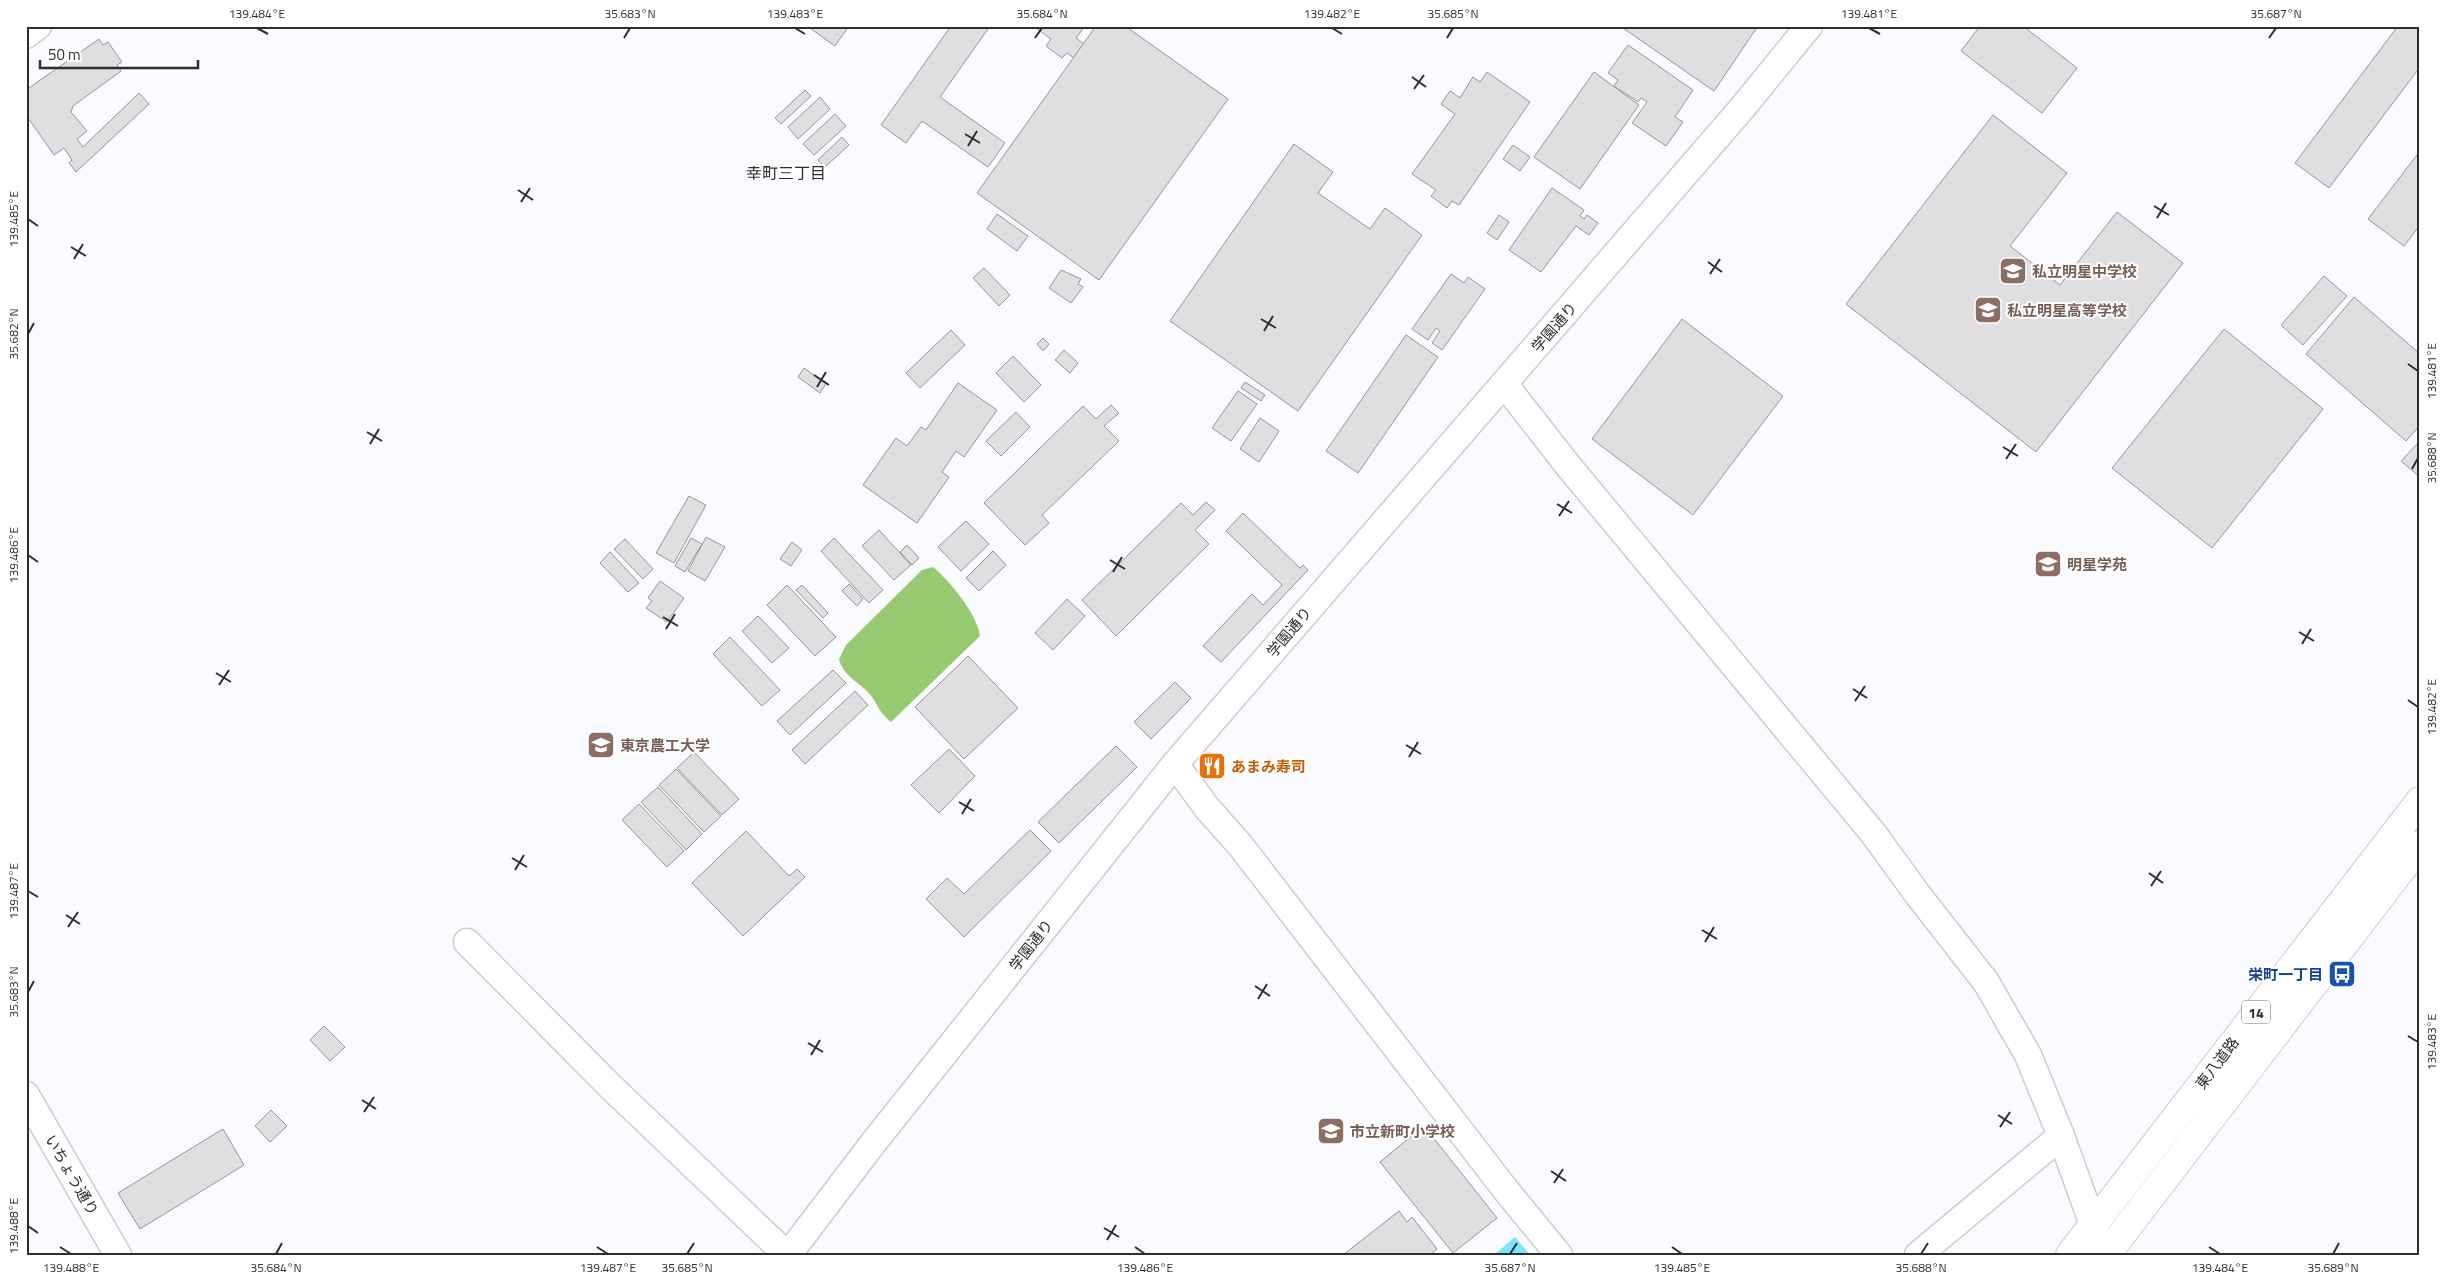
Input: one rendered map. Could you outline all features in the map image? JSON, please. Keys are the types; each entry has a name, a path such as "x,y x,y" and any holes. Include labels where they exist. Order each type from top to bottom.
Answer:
{"main road":[{"name":"東八道路","path":"2070,1255 2344,897 2420,801"},
{"name":"東八道路","path":"2105,1255 2420,845"}],"street":[{"path":"26,35 38,26"},
{"name":"学園通り","path":"787,1255 874,1142 1176,764 1743,108 1809,26"},
{"path":"1505,385 1576,475 1873,833 1918,895 1986,982 2028,1056 2062,1136 2105,1255"},
{"path":"1176,764 1208,808 1240,845 1499,1181 1559,1255"},
{"path":"467,942 618,1094 787,1255"},
{"name":"いちょう通り","path":"26,1095 118,1255"},
{"path":"1918,1255 2062,1136"}],"green space":[{"path":"933,567 962,598 974,618 980,636 891,722 882,713 868,692 844,671 839,659 846,645 922,570"}],"water":[{"path":"1515,1237 1530,1255 1494,1255"}],"building":[{"path":"807,26 849,26 835,46"},
{"path":"951,26 990,26 940,97 1005,143 988,167 922,121 906,143 881,125"},
{"path":"1033,26 1085,26 1076,38 1084,44 1074,58 1067,53 1062,58 1046,46 1051,39"},
{"path":"1096,26 1125,26 1228,99 1099,280 977,193"},
{"path":"1624,26 1758,26 1714,91 1623,28"},
{"path":"1980,26 2023,26 2077,68 2042,113 1961,51"},
{"path":"2398,26 2420,26 2420,67 2329,188 2295,163"},
{"path":"99,39 103,45 108,42 122,62 117,65 121,71 73,106 71,112 87,131 77,139 83,147 139,93 149,104 76,172 69,163 72,160 64,148 54,155 26,115 26,90"},
{"path":"1628,45 1693,90 1675,117 1683,122 1666,146 1632,123 1647,102 1641,98 1638,102 1614,86 1618,80 1608,73"},
{"path":"1487,72 1530,102 1459,205 1452,201 1447,208 1431,196 1436,190 1412,174 1455,114 1441,104 1450,91 1460,98 1473,77 1480,82"},
{"path":"1594,72 1639,105 1580,189 1534,157"},
{"path":"805,90 811,96 781,124 775,118"},
{"path":"820,97 830,109 798,139 788,127"},
{"path":"835,114 846,126 814,155 803,144"},
{"path":"1993,115 2067,173 2010,246 2060,285 2117,212 2183,263 2036,452 1846,304"},
{"path":"842,137 849,145 825,167 818,160"},
{"path":"1294,144 1333,172 1318,193 1370,229 1385,208 1422,235 1298,411 1170,321"},
{"path":"1513,145 1530,157 1520,171 1503,159"},
{"path":"2420,151 2420,225 2404,246 2368,219"},
{"path":"1552,188 1584,210 1580,216 1584,219 1587,215 1598,223 1589,235 1576,226 1541,272 1509,250"},
{"path":"997,214 1028,236 1017,251 987,229"},
{"path":"1499,215 1509,222 1497,240 1487,233"},
{"path":"984,268 1010,295 999,306 973,278"},
{"path":"1061,270 1081,279 1078,284 1083,287 1071,303 1049,288"},
{"path":"1451,274 1464,283 1468,277 1485,289 1442,350 1432,343 1440,331 1436,328 1428,340 1412,329"},
{"path":"2324,276 2347,296 2303,345 2281,325"},
{"path":"2354,297 2420,354 2420,425 2406,441 2306,354"},
{"path":"1682,319 1783,396 1693,515 1592,439"},
{"path":"2224,329 2323,409 2212,548 2112,468"},
{"path":"951,330 965,345 920,388 906,373"},
{"path":"1406,335 1438,357 1358,473 1326,451"},
{"path":"1043,338 1049,344 1043,351 1037,344"},
{"path":"1064,350 1078,363 1070,373 1055,360"},
{"path":"1013,356 1041,385 1024,402 996,373"},
{"path":"804,368 826,384 820,393 798,377"},
{"path":"1245,382 1265,395 1261,401 1241,388"},
{"path":"958,383 997,410 964,457 956,451 942,472 949,477 917,523 863,485 896,438 907,446 921,427 926,430"},
{"path":"1238,391 1257,404 1231,441 1212,428"},
{"path":"1111,405 1119,413 1104,426 1119,441 1042,515 1049,523 1025,545 984,503 1083,406 1096,419"},
{"path":"1016,412 1030,427 1001,456 986,441"},
{"path":"1260,418 1279,431 1259,462 1240,449"},
{"path":"2420,441 2420,477 2401,461"},
{"path":"689,496 706,505 674,563 656,553"},
{"path":"1206,502 1215,510 1195,530 1209,544 1116,636 1082,600 1181,503 1193,515"},
{"path":"1243,513 1300,568 1303,565 1308,570 1221,662 1203,646 1252,594 1263,605 1282,585 1226,531"},
{"path":"966,521 989,544 961,571 938,547"},
{"path":"879,530 911,565 894,580 862,546"},
{"path":"706,537 725,547 705,581 688,571"},
{"path":"691,538 702,544 685,572 675,566"},
{"path":"834,538 883,590 869,603 821,551"},
{"path":"625,539 653,569 643,579 614,549"},
{"path":"792,542 802,550 791,566 780,559"},
{"path":"907,545 919,558 912,565 900,552"},
{"path":"993,551 1006,565 979,591 966,578"},
{"path":"610,552 639,583 628,592 600,563"},
{"path":"660,581 684,598 667,622 646,608 652,601 648,598"},
{"path":"849,584 863,599 857,606 842,591"},
{"path":"787,585 836,637 815,656 767,605"},
{"path":"802,585 828,613 823,618 796,590"},
{"path":"1067,599 1085,616 1053,650 1035,633"},
{"path":"758,616 789,648 772,663 742,631"},
{"path":"730,637 780,690 762,706 713,654"},
{"path":"968,656 1018,708 964,759 915,707"},
{"path":"833,670 846,683 790,735 777,721"},
{"path":"1175,682 1191,698 1151,739 1134,722"},
{"path":"855,691 868,705 805,764 792,750"},
{"path":"1116,746 1137,767 1059,843 1038,822"},
{"path":"949,749 975,776 939,813 911,785"},
{"path":"694,752 739,799 722,815 677,768"},
{"path":"676,769 721,816 704,832 659,785"},
{"path":"658,787 702,834 686,850 641,802"},
{"path":"639,804 684,851 667,867 622,820"},
{"path":"1030,830 1051,851 964,937 926,899 947,878 964,894"},
{"path":"746,831 789,876 797,869 805,877 743,936 692,883"},
{"path":"324,1026 345,1047 330,1061 310,1040"},
{"path":"271,1110 287,1126 270,1142 255,1126"},
{"path":"1424,1126 1497,1218 1453,1253 1380,1162"},
{"path":"223,1129 244,1165 140,1229 118,1193"},
{"path":"1399,1211 1407,1222 1412,1217 1437,1249 1430,1255 1343,1255"}],"place":[{"name":"私立明星中学校","path":"2013,271"},
{"name":"私立明星高等学校","path":"1988,310"},
{"name":"明星学苑","path":"2048,564"},
{"name":"東京農工大学","path":"601,745"},
{"name":"あまみ寿司","path":"1212,766"},
{"name":"栄町一丁目","path":"2342,974"},
{"name":"市立新町小学校","path":"1331,1131"}],"district":[{"name":"幸町三丁目","path":"786,173"}]}
